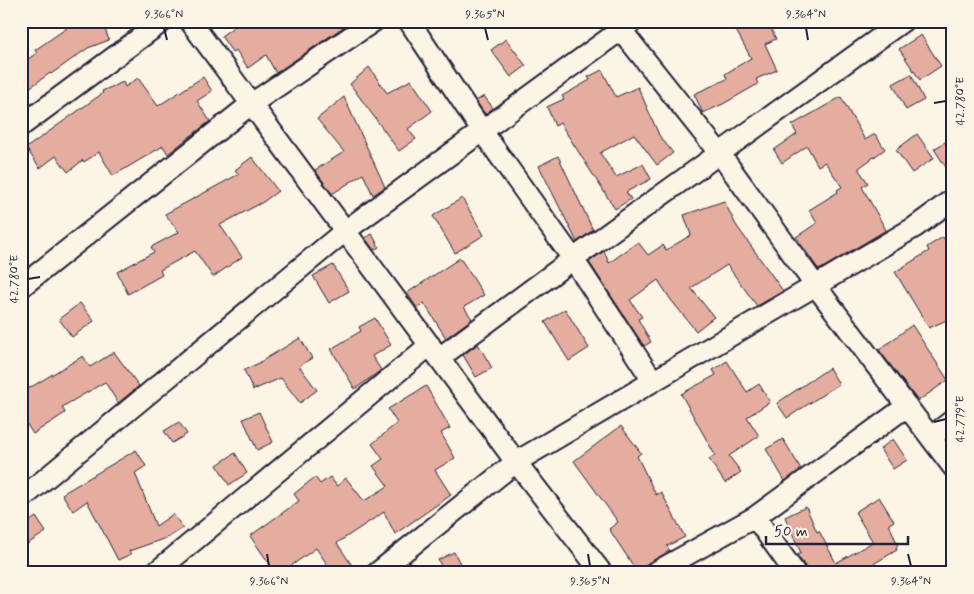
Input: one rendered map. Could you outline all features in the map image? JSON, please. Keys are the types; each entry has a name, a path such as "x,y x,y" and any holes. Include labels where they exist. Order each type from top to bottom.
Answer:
{"street":[{"path":"21,126 163,21"},
{"path":"190,21 516,462 602,573"},
{"path":"21,286 251,104 374,21"},
{"path":"409,21 482,131 573,260 653,381"},
{"path":"155,573 435,352 573,260 903,21"},
{"path":"21,499 345,231 482,131 623,24 815,285 953,466"},
{"path":"377,573 516,462 915,227 953,199"},
{"path":"654,573 755,517 907,406"},
{"path":"931,438 953,420"},
{"path":"755,517 795,573"}],"building":[{"path":"64,21 102,21 109,40 88,48 21,94 21,64 37,53 35,50 67,28"},
{"path":"242,21 352,21 276,73 266,55 248,68 236,50 233,53 221,36"},
{"path":"731,21 767,21 776,39 765,44 777,70 756,79 758,84 703,113 694,94 727,79 725,74 751,58"},
{"path":"921,35 941,66 920,80 899,49"},
{"path":"506,39 526,66 511,77 491,50"},
{"path":"369,67 387,93 411,80 432,111 408,129 416,139 399,151 350,84"},
{"path":"602,70 616,97 638,87 659,135 673,153 657,165 634,134 600,153 616,177 643,164 651,179 626,192 631,199 615,209 560,123 555,126 547,107 564,99 562,96 590,80 588,77"},
{"path":"911,74 924,100 906,110 893,84"},
{"path":"203,77 212,91 197,101 210,121 168,154 163,146 113,176 99,152 84,162 83,160 68,172 56,156 40,168 26,148 103,93 102,91 123,82 125,87 138,78 158,106"},
{"path":"484,96 493,108 485,114 476,101"},
{"path":"344,97 385,187 373,195 363,174 332,194 315,170 344,152 317,119"},
{"path":"841,97 865,140 875,134 885,149 859,168 859,170 868,183 862,187 886,230 819,270 796,237 817,223 809,210 838,192 837,190 842,187 825,162 818,166 807,146 782,163 774,150 797,134 792,125"},
{"path":"917,134 934,158 912,173 896,150"},
{"path":"953,137 953,178 934,149"},
{"path":"558,156 593,230 577,242 539,166"},
{"path":"252,157 278,191 263,202 220,225 242,257 213,277 195,251 160,270 162,275 128,294 117,272 154,252 151,247 179,232 165,214 239,174 235,170"},
{"path":"462,198 484,235 455,253 433,216"},
{"path":"724,201 736,225 783,291 757,306 727,265 691,288 714,317 696,331 671,300 658,280 630,300 642,317 638,319 651,342 644,346 589,262 604,251 609,263 638,242 648,255 663,245 666,250 691,235 684,215"},
{"path":"372,234 379,247 374,250 365,238"},
{"path":"943,237 953,251 953,317 929,328 895,272 929,251 927,247"},
{"path":"460,258 484,295 464,307 472,319 446,338 424,303 417,308 407,293"},
{"path":"333,265 349,291 329,303 313,276"},
{"path":"80,303 94,321 72,337 59,319"},
{"path":"565,309 589,348 569,361 545,322"},
{"path":"375,318 391,345 372,356 381,370 355,389 331,349 361,331 359,327"},
{"path":"912,325 948,380 918,401 879,350"},
{"path":"300,338 312,358 299,366 317,390 300,403 281,378 253,390 244,370"},
{"path":"478,344 492,368 476,377 463,355"},
{"path":"114,352 139,386 118,403 105,382 62,407 65,413 33,434 21,415 21,393 83,356 90,367"},
{"path":"727,361 747,392 759,384 770,402 747,417 759,436 729,456 741,472 725,483 709,459 715,455 681,394 716,375 713,370"},
{"path":"829,368 839,384 787,418 777,403"},
{"path":"426,386 450,428 441,433 455,458 435,470 451,495 395,534 384,512 337,543 357,573 333,573 316,548 281,573 276,573 250,536 299,501 294,494 315,477 320,484 330,477 337,486 346,478 364,501 388,486 373,466 383,459 372,444 397,423 388,409"},
{"path":"259,412 273,442 257,450 243,419"},
{"path":"179,422 187,434 172,443 164,431"},
{"path":"621,426 641,453 637,456 656,495 661,492 685,537 667,546 670,551 648,563 642,573 638,573 609,529 618,522 574,461"},
{"path":"783,439 801,469 785,481 766,449"},
{"path":"893,439 907,460 893,469 880,449"},
{"path":"136,450 146,466 135,473 156,526 173,514 183,528 169,537 129,551 131,554 118,560 87,501 73,511 62,494"},
{"path":"235,453 247,473 229,485 217,465"},
{"path":"879,497 894,521 889,524 898,546 896,547 897,550 858,573 819,573 823,571 821,567 807,573 805,566 797,555 801,553 785,517 806,507 817,532 819,531 836,563 873,542 855,512"},
{"path":"36,517 46,532 21,548 21,527"},
{"path":"454,552 465,573 445,573 438,560"}]}
